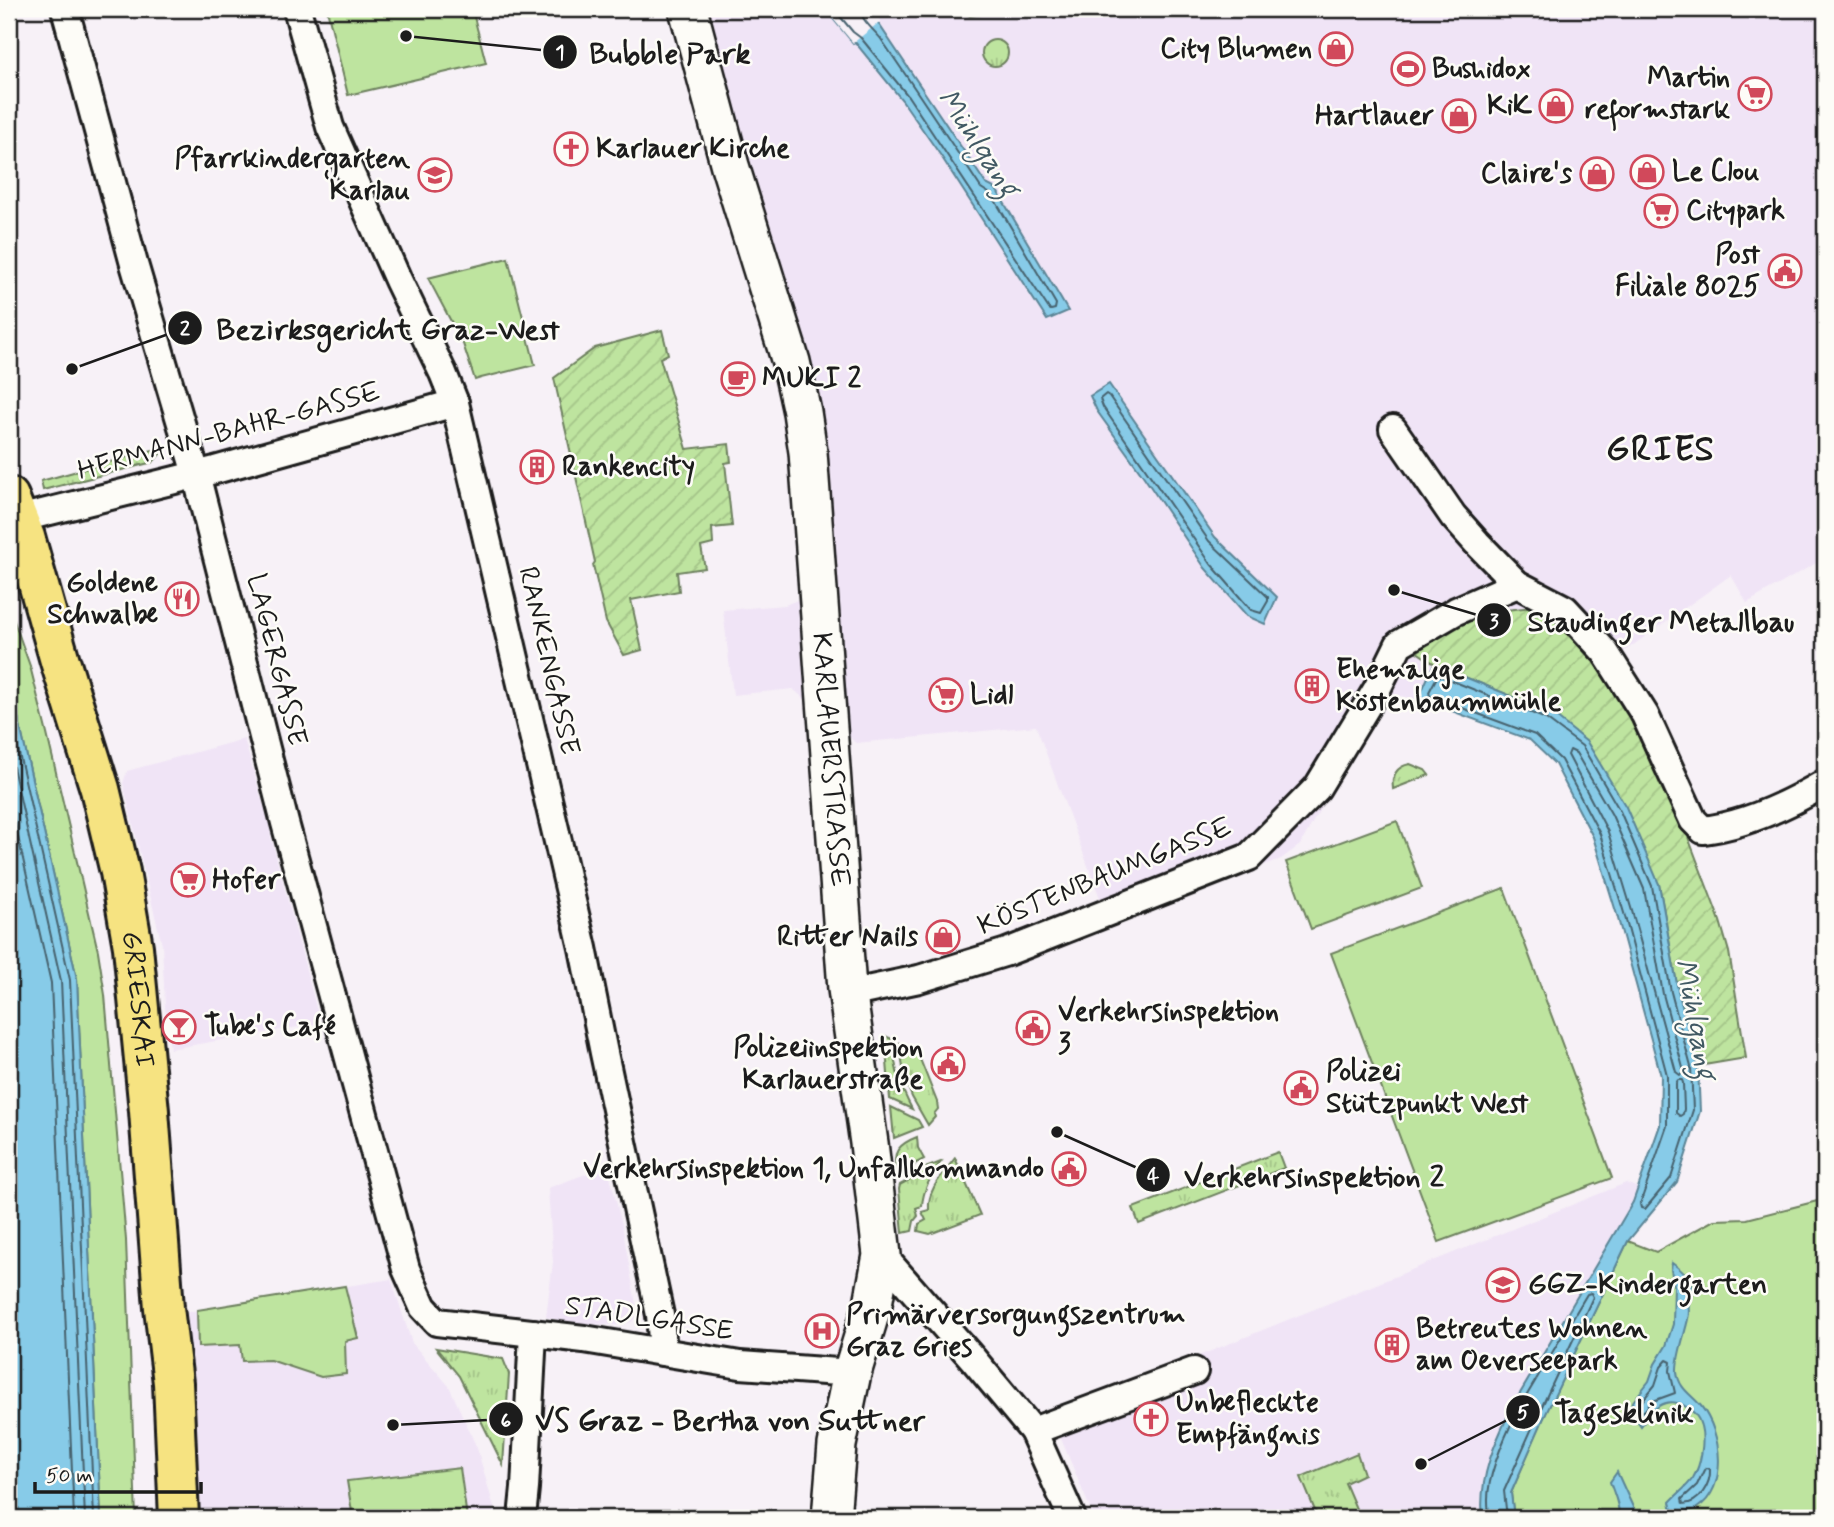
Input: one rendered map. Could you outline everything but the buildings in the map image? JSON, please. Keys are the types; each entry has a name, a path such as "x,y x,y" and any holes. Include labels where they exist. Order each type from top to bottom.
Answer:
{"main road":[{"name":"KARLAUERSTRASSE","path":"688,9 730,166 792,362 804,427 848,994 882,1255 873,1304 852,1373 837,1445 831,1518"},
{"name":"GRIESKAI","path":"13,508 25,537 100,789 134,947 164,1308 173,1383 179,1518"}],"street":[{"name":"LAGERGASSE","path":"65,9 134,264 196,474 285,823 406,1269 423,1307 437,1322"},
{"name":"RANKENGASSE","path":"297,9 330,127 455,403 583,948 660,1315 663,1352"},
{"name":"HERMANN-BAHR-GASSE","path":"13,508 196,474 455,403"},
{"path":"1392,429 1415,458 1453,516 1517,584 1565,609 1605,652 1644,715 1693,820 1703,830 1720,828 1764,813 1825,783"},
{"name":"KÖSTENBAUMGASSE","path":"848,994 919,979 1007,952 1249,857 1317,788 1377,690 1399,644 1456,611 1517,584"},
{"path":"882,1255 982,1368 1033,1431 1072,1518"},
{"name":"STADLGASSE","path":"437,1322 584,1339 740,1365 852,1373"},
{"path":"522,1518 526,1488 533,1333"},
{"path":"1033,1431 1194,1371"}],"shaded area":[{"path":"688,9 957,9 971,16 1008,10 1045,9 1825,9 1825,558 1747,603 1731,575 1604,666 1418,653 1438,666 1422,700 1385,693 1300,845 1281,859 1204,887 1179,901 1110,925 1036,726 856,743 793,689 733,695 723,610 785,605 817,592 808,452"},
{"path":"244,739 270,827 320,1022 170,1049 162,945 123,783 127,771"},
{"path":"608,1168 622,1225 636,1317 631,1322 617,1325 574,1324 546,1317 553,1262 548,1188"},
{"path":"1626,1183 1638,1188 1633,1202 1512,1407 1499,1434 1484,1476 1481,1500 1483,1518 1094,1518 1057,1429 1169,1368"},
{"path":"391,1279 412,1343 449,1386 477,1448 497,1518 197,1518 187,1312"}],"green space":[{"path":"327,9 472,9 486,63 348,95"},
{"path":"957,9 1045,9 1008,10 970,16"},
{"path":"995,40 1004,44 1008,53 1004,62 995,66 986,62 982,53 986,44"},
{"path":"508,258 535,365 475,380 463,344 428,278"},
{"path":"662,330 668,354 660,358 687,449 729,444 731,462 725,463 732,526 712,528 713,544 701,547 705,568 677,572 679,591 631,600 642,650 624,655 606,622 554,378 595,348"},
{"path":"160,448 161,453 153,462 43,490 41,481"},
{"path":"9,607 30,666 47,734 98,951 105,995 126,1240 136,1518 101,1518 77,979 9,677"},
{"path":"1533,607 1571,627 1604,666 1664,774 1720,921 1729,952 1746,1058 1698,1066 1678,990 1659,884 1550,712 1438,666 1417,652 1450,628 1496,611"},
{"path":"1410,764 1425,770 1429,775 1393,789 1396,772"},
{"path":"1397,821 1422,888 1311,929 1286,862"},
{"path":"1504,888 1612,1178 1439,1242 1331,953"},
{"path":"885,1036 894,1040 898,1076 912,1109 890,1099"},
{"path":"900,1043 916,1049 937,1102 935,1117 928,1125 904,1077"},
{"path":"891,1107 918,1120 922,1127 894,1138"},
{"path":"917,1137 918,1148 924,1159 910,1170 897,1172 895,1159 898,1150"},
{"path":"1278,1152 1284,1168 1139,1224 1133,1208"},
{"path":"955,1158 980,1215 930,1234 918,1231 919,1224 926,1220 922,1212 929,1210 933,1188"},
{"path":"941,1162 928,1183 922,1206 916,1208 918,1216 912,1231 903,1233 900,1185 918,1175 920,1170"},
{"path":"1825,1199 1825,1518 1514,1518 1511,1493 1543,1419 1628,1241 1656,1252 1714,1220 1747,1219"},
{"path":"345,1286 358,1338 345,1341 346,1374 321,1377 270,1360 242,1361 240,1345 198,1347 197,1310"},
{"path":"436,1348 503,1359 509,1374 503,1465 459,1376"},
{"path":"1357,1453 1364,1474 1345,1483 1360,1518 1318,1518 1301,1477"},
{"path":"460,1468 467,1518 353,1518 347,1481"}],"water":[{"name":"Mühlgang","path":"825,9 864,9 878,23 986,184 996,189 1068,311 1047,320 902,100"},
{"path":"1109,384 1215,537 1277,597 1265,624 1247,616 1205,568 1097,411 1090,396"},
{"name":"Mühlgang","path":"1433,666 1550,712 1587,742 1626,807 1659,884 1678,990 1698,1066 1700,1111 1677,1182 1628,1241 1511,1493 1514,1518 1483,1518 1483,1489 1489,1461 1512,1407 1633,1202 1660,1125 1661,1076 1593,837 1555,764 1530,740 1422,700 1419,697"},
{"path":"9,677 77,979 101,1518 9,1518"},
{"path":"1672,1263 1686,1276 1692,1288 1689,1317 1678,1360 1678,1378 1708,1417 1714,1430 1719,1459 1718,1474 1707,1499 1695,1509 1676,1513 1670,1502 1693,1478 1700,1460 1703,1439 1699,1420 1695,1414 1678,1403 1665,1403 1656,1408 1641,1426 1631,1412 1631,1404 1649,1381 1673,1324"},
{"path":"1617,1472 1638,1518 1619,1518 1618,1504 1610,1482"}],"pier":[{"path":"825,9 869,9 881,21 853,43"}],"place":[{"name":"Bubble Park","path":"406,36"},
{"name":"City Blumen","path":"1336,49"},
{"name":"Bushidox","path":"1408,69"},
{"name":"Martin reformstark","path":"1755,94"},
{"name":"KiK","path":"1556,106"},
{"name":"Hartlauer","path":"1459,116"},
{"name":"Karlauer Kirche","path":"571,149"},
{"name":"Le Clou","path":"1647,172"},
{"name":"Claire's","path":"1597,174"},
{"name":"Pfarrkindergarten Karlau","path":"435,175"},
{"name":"Citypark","path":"1661,211"},
{"name":"Post Filiale 8025","path":"1785,271"},
{"name":"Bezirksgericht Graz-West","path":"72,369"},
{"name":"MUKI 2","path":"738,379"},
{"name":"Rankencity","path":"537,467"},
{"name":"Staudinger Metallbau","path":"1394,590"},
{"name":"Goldene Schwalbe","path":"182,599"},
{"name":"Ehemalige Köstenbaummühle","path":"1312,686"},
{"name":"Lidl","path":"946,695"},
{"name":"Hofer","path":"188,880"},
{"name":"Ritter Nails","path":"943,937"},
{"name":"Tube's Café","path":"179,1027"},
{"name":"Verkehrsinspektion 3","path":"1033,1028"},
{"name":"Polizeiinspektion Karlauerstraße","path":"948,1064"},
{"name":"Polizei Stützpunkt West","path":"1301,1088"},
{"name":"Verkehrsinspektion 2","path":"1057,1132"},
{"name":"Verkehrsinspektion 1, Unfallkommando","path":"1069,1169"},
{"name":"GGZ-Kindergarten","path":"1503,1285"},
{"name":"Primärversorgungszentrum Graz Gries","path":"822,1331"},
{"name":"Betreutes Wohnen am Oeverseepark","path":"1392,1345"},
{"name":"Unbefleckte Empfängnis","path":"1151,1419"},
{"name":"VS Graz - Bertha von Suttner","path":"393,1425"},
{"name":"Tagesklinik","path":"1421,1464"}],"district":[{"name":"GRIES","path":"1661,450"}]}
